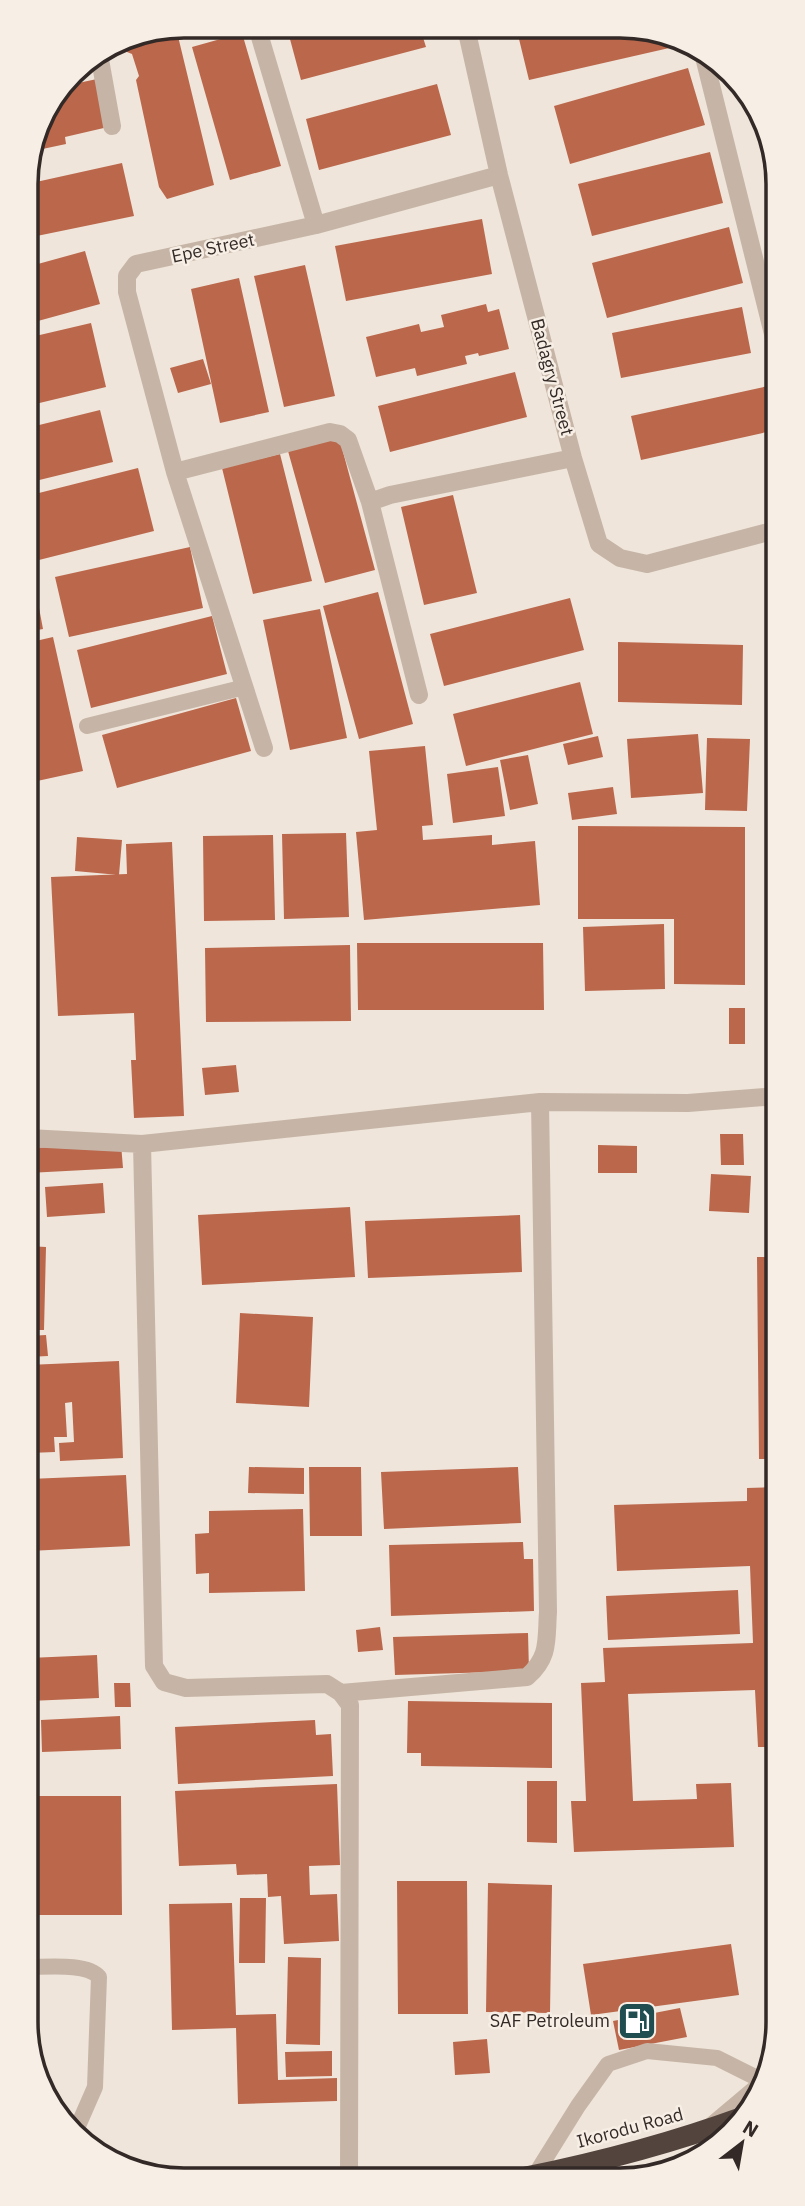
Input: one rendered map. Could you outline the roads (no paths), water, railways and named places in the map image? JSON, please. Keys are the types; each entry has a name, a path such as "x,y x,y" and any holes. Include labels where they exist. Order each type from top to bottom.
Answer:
{"highway":[{"name":"Ikorodu Road","path":"572,2168 707,2130"}],"street":[{"name":"Badagry Street","path":"468,38 499,175 573,458 599,544 621,558 647,564 766,533"},
{"path":"261,39 316,225"},
{"path":"101,65 112,125"},
{"path":"706,67 766,306"},
{"name":"Epe Street","path":"175,472 127,292 127,276 136,264 316,225 499,175"},
{"path":"264,748 175,472 330,432 340,434 348,440 370,502 419,695"},
{"path":"370,502 390,495 573,458"},
{"path":"38,1139 142,1144 540,1102 688,1103 766,1097"},
{"path":"341,1693 527,1677 538,1668 545,1654 548,1612 540,1102"},
{"path":"142,1144 154,1666 164,1682 186,1688 327,1684 341,1693 350,1705 349,2168"}],"lane":[{"path":"87,726 245,687"},
{"path":"38,1967 83,1968 93,1970 99,1977 95,2087 79,2123"},
{"path":"536,2168 608,2064 647,2051 705,2056 717,2058 755,2077"},
{"path":"704,2131 746,2096"}],"place":[{"name":"SAF Petroleum","path":"637,2021"}]}
